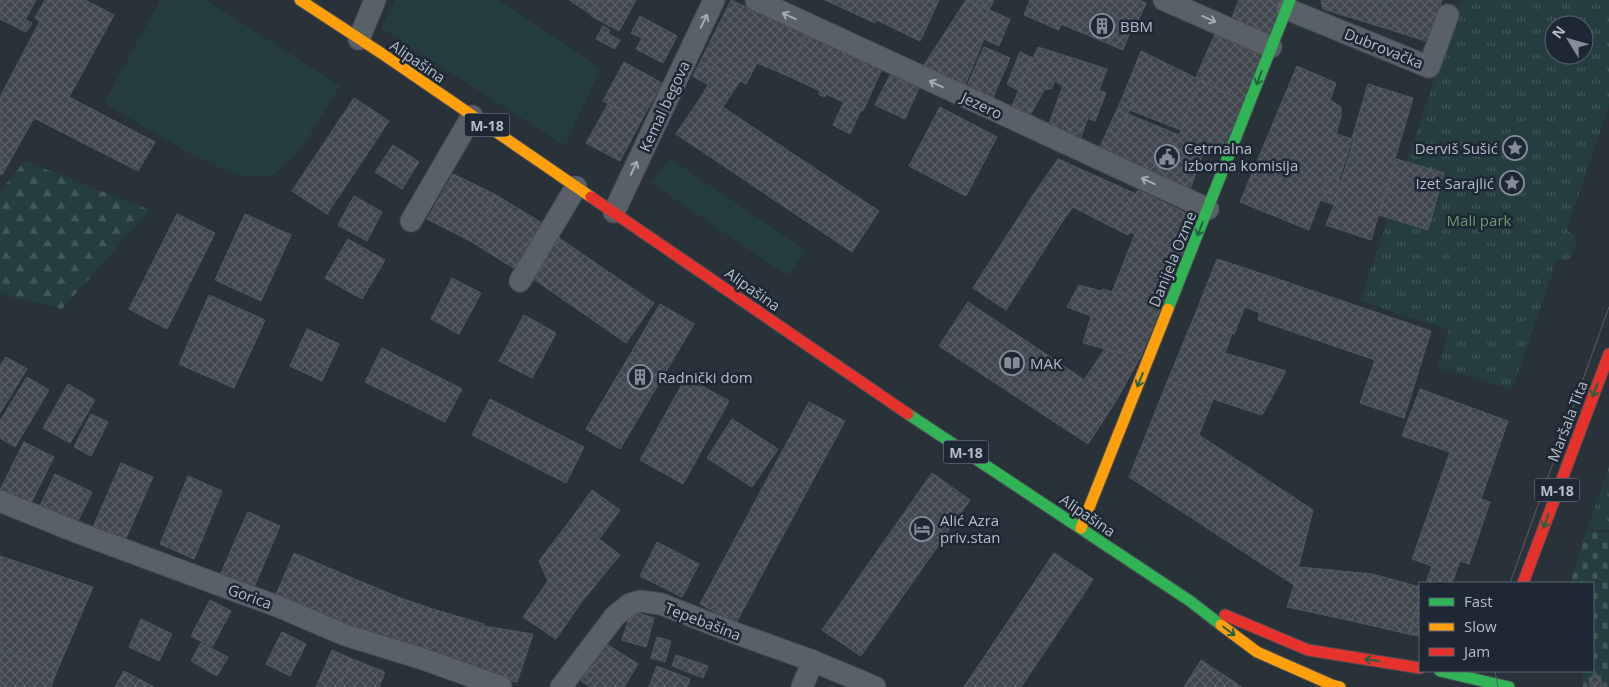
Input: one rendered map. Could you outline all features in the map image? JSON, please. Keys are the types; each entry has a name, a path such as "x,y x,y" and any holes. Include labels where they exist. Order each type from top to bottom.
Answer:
{"main road":[{"name":"Alipašina","path":"300,0 614,212 868,388 1190,601 1256,652 1340,687"},
{"name":"Danijela Ozme","path":"1080,528 1288,5"},
{"name":"Maršala Tita","path":"1523,582 1609,355"},
{"name":"Alipašina","path":"1190,601 1308,650 1419,668"},
{"path":"1445,672 1499,683"}],"street":[{"path":"359,39 375,0"},
{"name":"Kemal begova","path":"614,212 714,0"},
{"name":"Jezero","path":"756,0 1208,209"},
{"path":"1164,0 1271,47"},
{"name":"Dubrovačka","path":"1288,5 1430,67 1448,15"},
{"path":"411,221 472,116"},
{"path":"520,281 576,187"},
{"name":"Gorica","path":"0,501 79,533 282,608 345,635 423,659 501,687"},
{"name":"Tepebašina","path":"561,687 615,616 630,604 640,601 661,604 875,687"},
{"path":"802,687 813,662"}],"green space":[{"path":"160,0 206,0 340,86 300,151 273,175 241,177 192,155 104,103"},
{"path":"395,0 499,0 601,68 565,146 381,28"},
{"name":"Mali park","path":"1461,0 1609,0 1609,106 1567,230 1575,235 1575,249 1568,260 1557,260 1512,390 1438,367 1449,330 1360,301"},
{"path":"669,158 806,250 788,276 651,183"},
{"path":"25,161 150,210 62,309 0,294 0,191"},
{"path":"1609,465 1609,530 1587,529"},
{"path":"1586,531 1609,532 1609,687 1583,687 1581,672 1594,672 1594,582 1571,581"}],"building":[{"path":"0,0 36,0 25,20 32,23 26,32 0,19"},
{"path":"45,0 85,0 114,15 69,97 155,142 138,171 34,118 2,175 0,174 0,97 40,21 35,18"},
{"path":"569,0 600,0 592,15"},
{"path":"600,0 636,0 619,31 591,16"},
{"path":"731,0 806,34 788,76 757,63 746,84 700,62"},
{"path":"825,0 939,0 920,41 877,20 875,23"},
{"path":"966,0 1010,19 999,46 984,39 965,85 924,65"},
{"path":"968,0 994,0 989,10"},
{"name":"BBM","path":"1030,0 1139,0 1146,3 1134,31 1131,29 1123,50 1061,24 1059,30 1024,15"},
{"path":"1239,0 1285,0 1270,37 1232,18"},
{"path":"1321,0 1386,0 1375,25 1323,9"},
{"path":"1386,0 1442,0 1440,6 1445,7 1429,42 1375,25"},
{"path":"640,16 677,36 663,63 636,49 642,38 631,33"},
{"path":"603,26 610,30 608,34 620,40 615,49 596,39"},
{"path":"806,34 882,69 863,111 826,94 825,97 818,94 820,91 788,76"},
{"path":"1215,34 1262,56 1244,102 1196,77"},
{"path":"984,47 1010,58 993,97 967,86"},
{"path":"1038,47 1107,69 1099,90 1106,93 1095,121 1088,118 1080,139 1049,124 1063,86 1055,81 1051,89 1045,89 1030,115 1011,108"},
{"path":"1141,51 1200,80 1181,130 1130,110 1134,100 1123,96"},
{"path":"1020,52 1033,58 1018,90 1007,84"},
{"path":"624,62 662,83 641,121 603,101"},
{"path":"700,62 740,81 723,107 703,94 708,85 693,76"},
{"path":"1297,66 1336,83 1330,100 1341,107 1341,116 1336,134 1352,139 1339,180 1327,176 1323,191 1338,195 1334,205 1320,200 1309,230 1240,202"},
{"path":"890,75 919,88 905,119 875,105"},
{"path":"1200,80 1244,102 1222,155 1205,148 1190,189 1158,176 1111,151 1128,114 1179,135"},
{"path":"1368,84 1413,98 1371,240 1326,225 1338,195 1323,191 1327,176 1341,181"},
{"path":"703,94 879,211 852,252 676,134"},
{"path":"1123,96 1134,100 1111,151 1100,147"},
{"path":"354,98 389,121 327,214 292,191"},
{"path":"844,102 861,110 850,134 833,125"},
{"path":"608,104 641,121 620,161 586,143"},
{"path":"940,107 997,137 966,196 909,166"},
{"path":"393,145 419,162 402,189 375,172"},
{"path":"1058,159 1136,194 1116,229 1073,207 1064,219 1031,198"},
{"path":"1396,159 1444,173 1428,230 1379,215"},
{"path":"453,174 496,195 470,241 427,219"},
{"path":"1138,190 1196,218 1183,253 1130,232 1128,235 1116,229"},
{"path":"496,195 542,223 515,269 470,241"},
{"path":"354,196 382,212 367,241 338,225"},
{"path":"1031,198 1064,219 1006,310 973,288"},
{"path":"177,214 215,233 167,329 129,309"},
{"path":"245,214 291,235 261,301 215,280"},
{"path":"1135,234 1183,253 1162,305 1112,292"},
{"path":"559,238 654,303 626,343 532,278"},
{"path":"348,239 385,260 362,299 325,278"},
{"path":"1217,259 1269,276 1260,313 1245,307 1234,334 1194,317"},
{"path":"1269,276 1431,331 1404,418 1360,403 1375,360 1258,320"},
{"path":"452,278 481,293 459,334 431,319"},
{"path":"1079,285 1162,305 1140,358 1083,343 1091,316 1067,307"},
{"path":"209,295 265,320 234,388 179,364"},
{"name":"MAK","path":"968,302 1116,401 1088,444 939,346"},
{"name":"Radnički dom","path":"660,304 694,324 620,449 586,429"},
{"path":"524,315 556,333 532,378 499,361"},
{"path":"1194,317 1232,333 1225,353 1286,371 1262,415 1213,399 1168,380"},
{"path":"307,329 339,344 322,381 290,366"},
{"path":"382,348 462,389 445,422 365,382"},
{"path":"1105,349 1140,358 1116,401 1084,380"},
{"path":"6,357 27,369 0,413 0,366"},
{"path":"27,377 49,390 15,447 0,438 0,421"},
{"path":"686,377 729,401 683,484 640,460"},
{"path":"1168,380 1213,399 1199,435 1313,510 1294,585 1129,477"},
{"path":"68,384 95,400 70,443 43,428"},
{"path":"1420,389 1508,421 1481,499 1490,502 1469,564 1460,561 1452,582 1426,582 1432,566 1412,559 1450,452 1402,436"},
{"path":"490,399 584,447 566,483 472,435"},
{"path":"809,402 845,421 801,502 765,483"},
{"path":"91,414 108,422 91,456 74,447"},
{"path":"732,419 778,449 752,487 707,458"},
{"path":"24,442 54,457 30,505 0,490"},
{"path":"121,463 153,477 122,547 90,534"},
{"path":"932,473 970,500 861,656 822,630"},
{"path":"55,474 92,492 76,525 39,508"},
{"path":"188,476 222,491 194,559 160,544"},
{"path":"765,483 801,502 736,623 700,604"},
{"path":"592,490 620,510 600,538 572,518"},
{"path":"248,512 280,526 252,592 219,577"},
{"path":"572,518 620,555 580,604 548,581 539,561"},
{"path":"657,542 699,564 682,597 640,576"},
{"path":"294,553 357,580 338,624 275,597"},
{"path":"1054,553 1093,579 1085,592 1021,687 964,687"},
{"path":"0,556 93,587 56,673 8,651 0,650"},
{"path":"1300,567 1372,574 1352,621 1287,607"},
{"path":"1372,574 1419,587 1419,602 1408,634 1352,621"},
{"path":"357,580 403,599 384,644 338,624"},
{"path":"548,581 580,604 556,639 523,617"},
{"path":"403,599 436,610 423,657 384,644"},
{"path":"210,600 231,611 212,647 191,636"},
{"path":"1419,602 1419,636 1408,634"},
{"path":"436,610 484,624 473,669 423,657"},
{"path":"631,611 654,618 646,647 622,640"},
{"path":"141,619 172,634 159,661 129,647"},
{"path":"483,626 533,634 517,682 472,672"},
{"path":"282,632 306,644 290,676 266,664"},
{"path":"657,637 671,641 665,662 651,658"},
{"path":"201,643 228,657 217,676 191,661"},
{"path":"605,643 638,664 624,687 590,687 581,681"},
{"path":"0,650 8,651 56,673 51,687 0,687"},
{"path":"332,650 352,659 339,687 316,687"},
{"path":"676,655 708,666 703,678 672,666"},
{"path":"352,659 385,672 379,687 340,687"},
{"path":"1201,660 1242,687 1184,687"},
{"path":"657,666 690,679 687,687 649,687"},
{"path":"124,671 154,687 115,687"},
{"path":"1600,676 1602,687 1590,687 1589,678"}],"tram line":[{"path":"1510,582 1609,307"},
{"path":"1495,672 1498,687"}],"traffic: fast":[{"path":"1168,309 1290,0"},
{"path":"908,414 1190,601 1221,625"},
{"path":"1444,672 1509,687"}],"traffic: slow":[{"path":"300,0 384,55 591,197"},
{"path":"1081,528 1168,309"},
{"path":"1221,625 1257,652 1340,687"}],"traffic: jam":[{"path":"591,197 908,414"},
{"path":"1523,582 1609,354"},
{"path":"1225,615 1308,650 1419,668"}],"place":[{"name":"BBM","path":"1102,26"},
{"name":"Derviš Sušić","path":"1515,148"},
{"name":"Cetrnalna izborna komisija","path":"1167,157"},
{"name":"Izet Sarajlić","path":"1512,183"},
{"name":"MAK","path":"1012,363"},
{"name":"Radnički dom","path":"640,377"},
{"name":"Alić Azra priv.stan","path":"922,529"}]}
